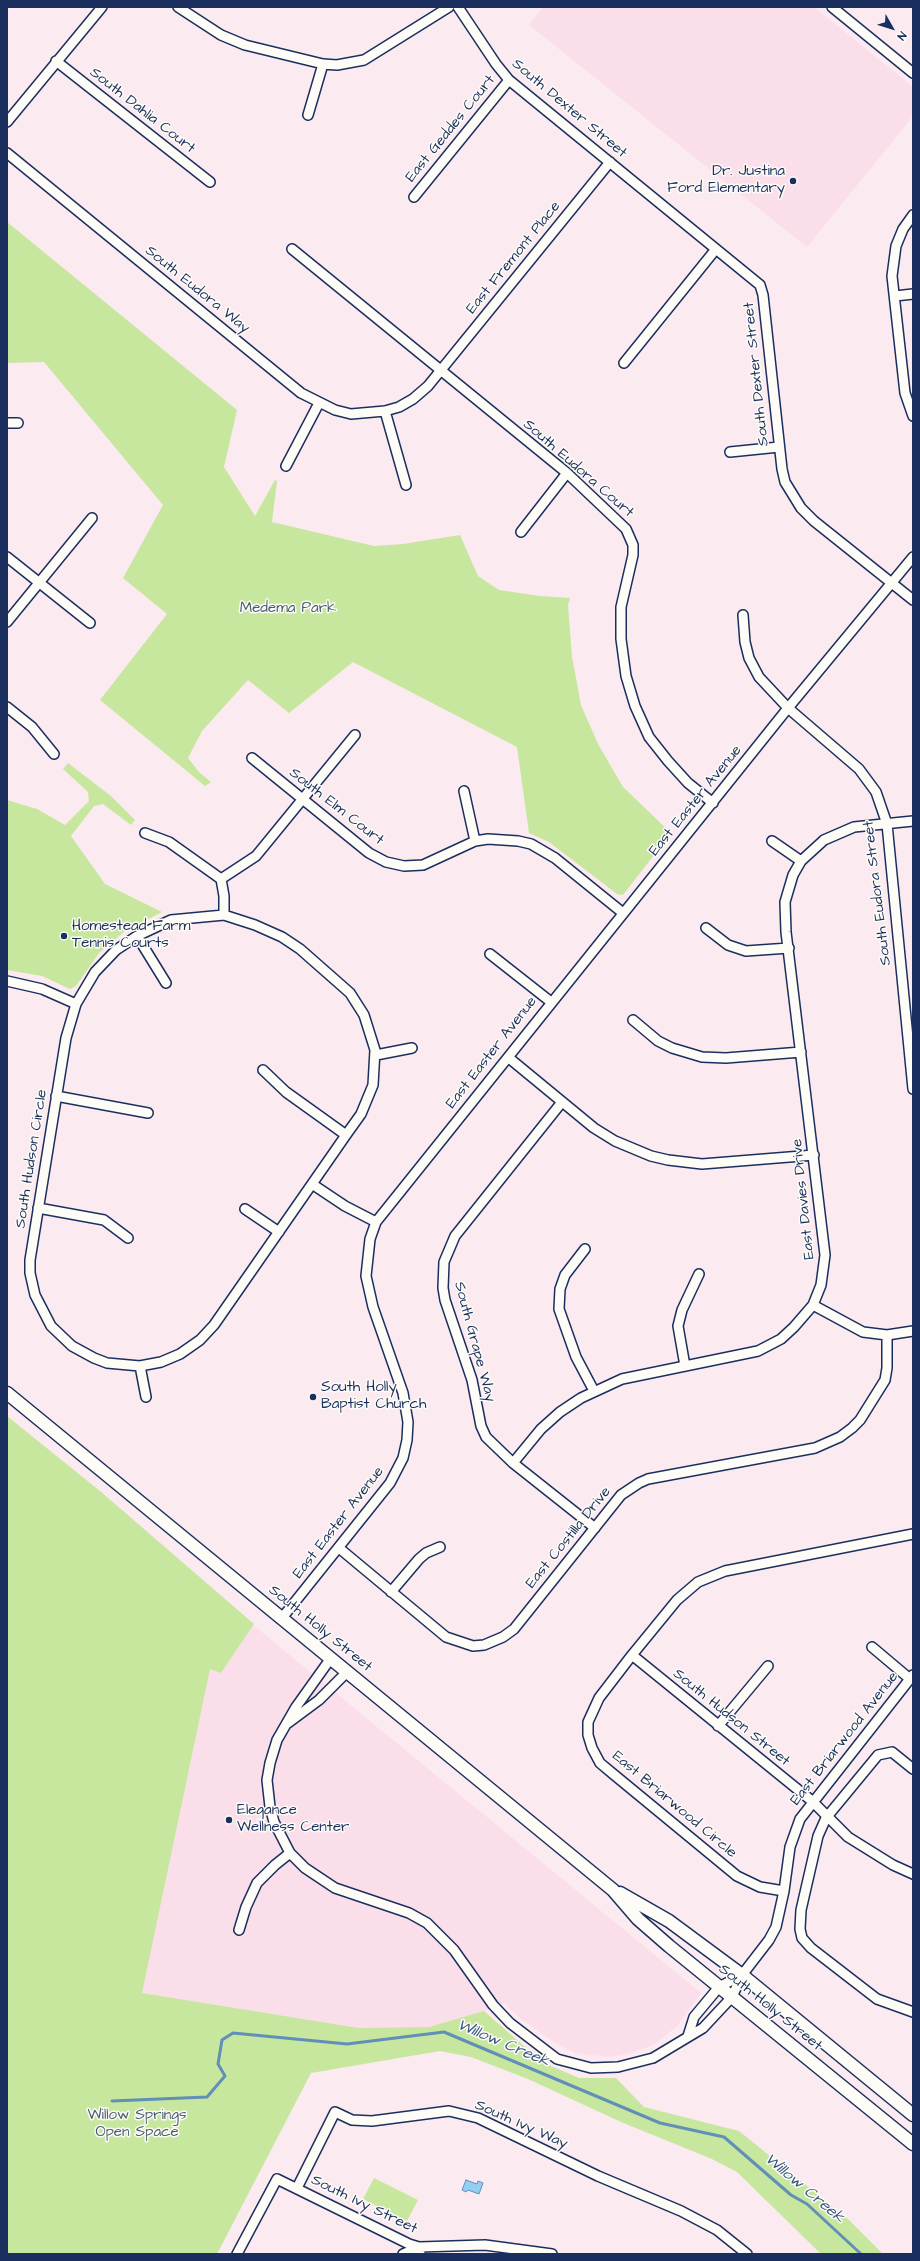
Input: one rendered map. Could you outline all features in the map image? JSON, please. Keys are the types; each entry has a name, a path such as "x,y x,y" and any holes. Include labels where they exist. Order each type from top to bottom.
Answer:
{"main road":[{"name":"South Holly Street","path":"7,1393 613,1890 638,1919 719,1987 913,2144"},
{"name":"South Holly Street","path":"613,1890 669,1921 742,1975 913,2115"}],"street":[{"path":"7,122 102,7"},
{"path":"178,7 221,35 246,44 323,64 337,65 364,60 449,7"},
{"name":"South Dexter Street","path":"458,7 496,64 509,80 760,285 763,295 779,447 785,482 801,508 913,600"},
{"path":"832,7 913,73"},
{"name":"South Dahlia Court","path":"56,61 210,182"},
{"path":"308,115 323,64"},
{"name":"East Geddes Court","path":"414,197 509,80"},
{"name":"South Eudora Way","path":"7,153 301,393 319,403 335,410 351,414 385,411 413,399 440,370"},
{"name":"East Fremont Place","path":"440,370 610,162"},
{"path":"913,215 903,229 893,260 892,276 905,393 913,416"},
{"name":"South Eudora Court","path":"292,249 567,473 626,529 630,536 632,555 621,607 620,639 626,676 634,706 649,737 668,761 688,783 712,803"},
{"path":"624,363 716,249"},
{"path":"895,296 913,294"},
{"path":"286,466 319,403"},
{"path":"385,411 406,485"},
{"path":"7,423 18,423"},
{"path":"730,452 779,447"},
{"path":"522,532 567,473"},
{"path":"7,622 38,582 92,518"},
{"path":"7,557 90,624"},
{"name":"East Easter Avenue","path":"282,1618 394,1477 403,1458 407,1440 408,1422 403,1393 373,1308 366,1276 370,1239 376,1222 509,1058 550,1002 788,708 913,557"},
{"path":"743,615 745,642 749,658 758,677 788,708"},
{"path":"7,708 32,727 54,754"},
{"name":"South Eudora Street","path":"788,708 859,769 876,792 886,824 913,1089"},
{"path":"221,878 256,856 301,799 355,735"},
{"name":"South Elm Court","path":"252,758 369,853 394,865 422,865 475,841 488,839 509,839 531,844 543,850 623,913"},
{"path":"464,791 475,841"},
{"name":"East Davies Drive","path":"513,1463 541,1429 560,1412 594,1391 622,1379 758,1351 781,1339 794,1327 813,1305 821,1285 825,1255 802,1052 784,916 785,902 793,875 801,861 812,849 835,834 854,827 913,821"},
{"path":"145,833 170,842 221,878 224,896 224,915"},
{"path":"772,841 801,861"},
{"name":"South Hudson Circle","path":"224,915 256,925 282,937 300,949 344,988 364,1015 371,1032 376,1055 375,1073 361,1114 214,1325 200,1340 180,1354 161,1362 140,1366 122,1366 94,1358 72,1346 50,1326 35,1295 30,1273 30,1260 66,1038 76,1004 104,961 137,936 171,920 224,915"},
{"path":"706,928 723,942 746,951 789,948"},
{"path":"137,936 166,983"},
{"path":"490,954 550,1002"},
{"path":"7,981 42,989 76,1004"},
{"path":"633,1020 658,1041 678,1050 702,1057 726,1058 802,1052"},
{"path":"376,1055 412,1048"},
{"path":"509,1058 594,1128 615,1141 668,1160 702,1164 723,1164 814,1155"},
{"path":"263,1070 286,1092 346,1135"},
{"path":"56,1096 148,1113"},
{"name":"South Grape Way","path":"562,1102 455,1236 444,1262 442,1275 445,1300 472,1380 481,1426 493,1446 595,1528"},
{"path":"312,1184 345,1206 376,1222"},
{"path":"38,1208 104,1220 128,1238"},
{"path":"245,1209 279,1232"},
{"path":"585,1249 565,1275 560,1288 559,1309 576,1357 594,1391"},
{"path":"685,1366 678,1326 682,1310 699,1274"},
{"path":"813,1305 851,1327 874,1335 913,1332"},
{"name":"East Costilla Drive","path":"339,1548 446,1637 473,1646 484,1645 502,1637 514,1628 622,1495 648,1479 815,1448 840,1437 860,1420 881,1389 887,1368 887,1335"},
{"path":"140,1366 146,1397"},
{"name":"East Briarwood Circle","path":"784,1891 760,1887 737,1876 600,1763 592,1748 588,1735 588,1722 599,1698 632,1655 689,1588 710,1576 913,1534"},
{"path":"391,1592 419,1559 426,1553 440,1547"},
{"path":"872,1647 912,1677"},
{"name":"South Hudson Street","path":"632,1655 812,1802 826,1818 848,1837 893,1865 913,1874"},
{"path":"331,1658 304,1694 285,1725 272,1754 267,1780 270,1807 274,1822 290,1853 304,1868 335,1888 409,1913 427,1923 454,1950 493,2005 510,2023 557,2059 591,2068 635,2064 653,2058 703,2028 732,1997 742,1975"},
{"path":"718,1726 768,1666"},
{"path":"285,1725 319,1700 347,1672"},
{"name":"East Briarwood Avenue","path":"742,1975 766,1945 776,1927 784,1891 793,1834 800,1819 912,1677"},
{"path":"913,1769 892,1752 878,1755 826,1818 818,1836 801,1910 800,1929 802,1938 811,1948 876,1999 913,2012"},
{"path":"239,1930 246,1906 257,1883 270,1869 290,1853"},
{"path":"688,2036 694,2017 719,1987 742,1975"},
{"name":"South Ivy Way","path":"297,2188 335,2112 352,2120 372,2122 449,2111 478,2118 598,2176 681,2211 717,2230 747,2254"},
{"path":"237,2254 277,2179 297,2188"},
{"name":"South Ivy Street","path":"297,2188 409,2244 419,2251"},
{"name":"South Ivy Street","path":"404,2254 419,2251 485,2245 552,2254"}],"shaded area":[{"name":"Dr. Justina Ford Elementary","path":"543,7 814,7 913,87 913,116 807,247 529,25"},
{"path":"253,1625 701,1993 677,2026 653,2045 631,2053 609,2057 575,2053 554,2042 521,2019 504,2003 484,2011 429,2027 359,2028 141,1993 210,1668 221,1673"}],"green space":[{"name":"Medema Park","path":"7,222 237,410 224,467 255,516 275,480 277,481 272,522 374,546 403,544 460,535 478,576 499,590 540,596 570,598 568,605 572,657 581,705 598,744 623,787 671,833 623,895 617,894 549,842 529,833 517,747 353,662 289,713 248,680 202,731 188,758 199,772 211,782 205,786 100,700 167,614 123,578 163,505 44,362 7,363"},
{"path":"68,763 111,796 135,820 131,825 103,804 94,806 71,836 105,884 162,912 125,931 99,953 76,986 70,989 42,976 7,970 7,800 37,809 65,825 89,801 88,792 63,769"},
{"name":"Willow Springs Open Space","path":"7,1416 100,1491 254,1624 221,1673 210,1669 142,1993 359,2028 429,2027 484,2011 542,2062 579,2078 616,2078 644,2107 739,2131 848,2219 883,2254 821,2254 737,2172 712,2159 621,2122 528,2079 471,2057 440,2051 311,2073 217,2254 7,2254"},
{"path":"374,2178 418,2200 407,2221 363,2199"}],"water":[{"path":"466,2180 477,2184 478,2181 483,2183 479,2194 468,2190 466,2192 462,2190"}],"waterway":[{"name":"Willow Creek","path":"112,2101 207,2097 225,2076 218,2064 222,2040 233,2033 347,2044 444,2032 660,2123 724,2137 791,2195 807,2204 861,2254"}],"place":[{"name":"Dr. Justina Ford Elementary","path":"793,181"},
{"name":"Homestead Farm Tennis Courts","path":"64,936"},
{"name":"South Holly Baptist Church","path":"313,1397"},
{"name":"Elegance Wellness Center","path":"229,1820"}]}
